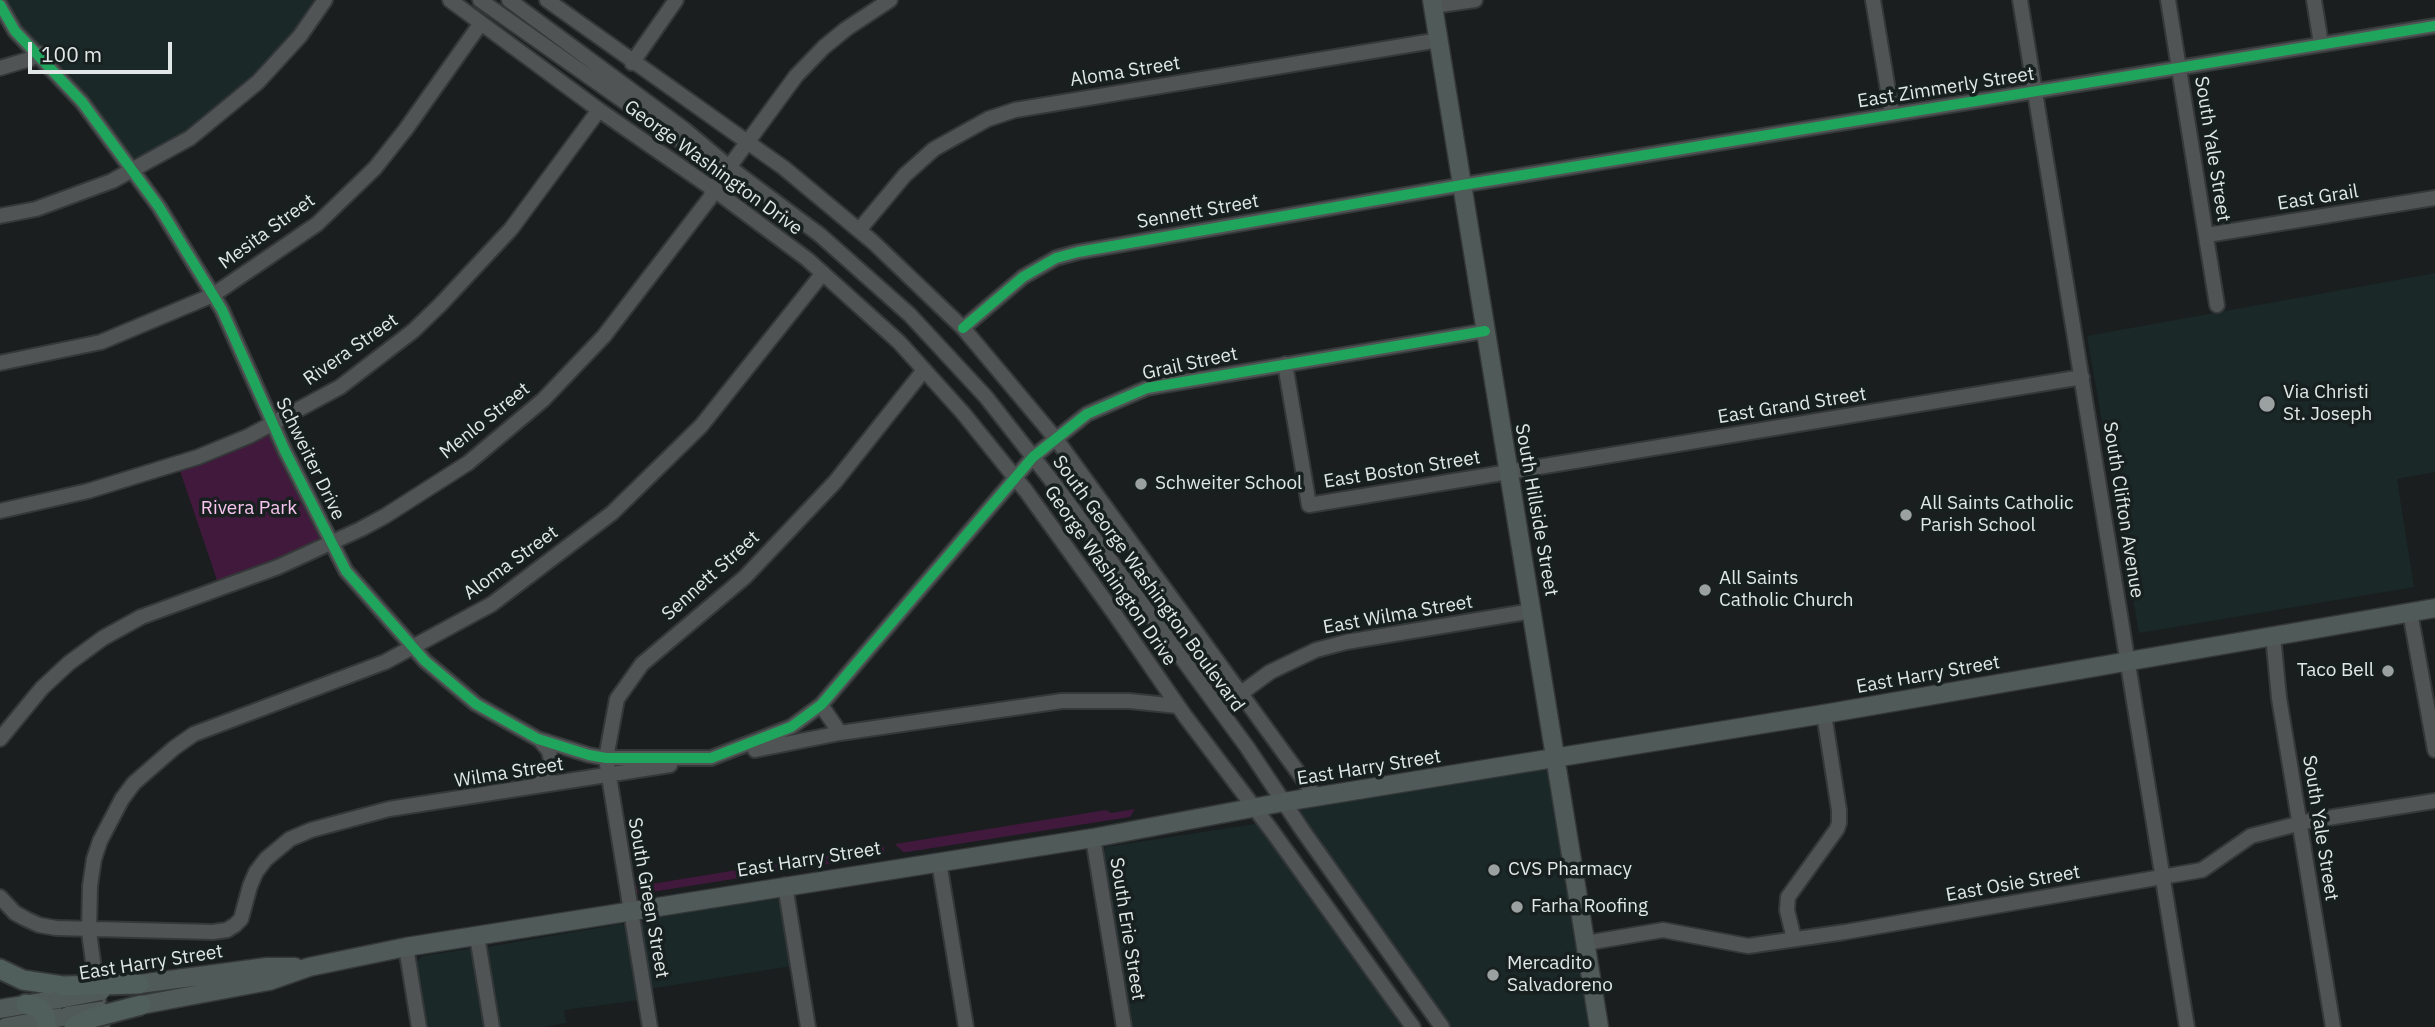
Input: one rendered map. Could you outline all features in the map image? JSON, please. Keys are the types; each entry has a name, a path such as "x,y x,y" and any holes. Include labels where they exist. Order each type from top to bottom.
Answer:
{"highway":[{"path":"0,970 61,992 139,984"},
{"path":"26,1004 39,1008 47,1023"},
{"path":"71,1021 141,1005"}],"main road":[{"name":"South Hillside Street","path":"1433,3 1599,1027"},
{"name":"East Harry Street","path":"141,1005 269,981 309,967 406,947 1093,838 1254,807 1824,714 2435,608"},
{"name":"East Harry Street","path":"139,984 267,967 309,967"},
{"name":"East Harry Street","path":"0,1009 26,1004 61,992"},
{"path":"6,1027 71,1021"}],"street":[{"path":"0,216 36,209 113,181 190,138 258,82 300,36 325,0"},
{"name":"George Washington Drive","path":"450,0 807,259 900,342 1016,478 1178,706 1413,1027"},
{"name":"South George Washington Boulevard","path":"480,0 676,138 729,167"},
{"name":"South George Washington Boulevard","path":"509,0 685,130 729,167 820,235 910,315 986,397 1034,457 1247,747 1443,1027"},
{"name":"George Washington Drive","path":"547,0 784,169 859,230 963,328 1056,439 1315,797"},
{"path":"632,63 676,0"},
{"name":"Menlo Street","path":"0,739 42,688 69,663 103,638 141,617 278,566 386,516 468,463 544,400 604,336 710,198 713,189 796,76 824,47 864,15 890,0"},
{"path":"1433,3 1475,0"},
{"path":"1873,0 1892,114"},
{"name":"South Clifton Avenue","path":"2020,0 2187,1027"},
{"name":"South Yale Street","path":"2168,0 2217,305"},
{"path":"2314,0 2321,44"},
{"name":"Schweiter Drive","path":"0,5 15,31 38,52 82,102 159,207 222,310 272,424 346,571 425,661 476,704 538,739 572,751 606,758 711,758"},
{"name":"Mesita Street","path":"0,363 101,342 213,295 317,224 375,168 481,23"},
{"name":"East Zimmerly Street","path":"1462,185 2435,26"},
{"name":"Aloma Street","path":"859,230 905,175 934,149 988,119 1015,110 1439,40"},
{"path":"0,68 30,60 38,52"},
{"name":"Rivera Street","path":"0,511 88,491 198,457 232,444 340,387 422,322 511,229 599,110"},
{"name":"Sennett Street","path":"963,328 1023,276 1056,258 1169,234 1462,185"},
{"name":"East Grail","path":"2207,235 2435,198"},
{"name":"Aloma Street","path":"102,1027 90,929 90,886 94,859 100,841 122,799 155,764 194,734 385,662 492,604 612,513 701,426 823,273"},
{"name":"Grail Street","path":"711,758 791,727 821,705 1034,457 1087,414 1147,388 1485,331"},
{"name":"East Boston Street","path":"1286,364 1309,505 1508,473"},
{"name":"Sennett Street","path":"608,775 606,758 617,699 642,664 754,567 835,482 924,370"},
{"name":"East Grand Street","path":"1508,473 2082,377"},
{"name":"East Wilma Street","path":"1240,694 1270,672 1316,650 1346,642 1532,611"},
{"path":"2410,612 2435,750"},
{"name":"South Yale Street","path":"2273,635 2279,698 2333,1027"},
{"name":"Wilma Street","path":"90,929 213,932 232,927 241,919 256,872 277,848 311,830 389,809 711,758 840,733 1062,701 1129,701 1178,706"},
{"path":"821,705 840,733"},
{"path":"1794,939 1787,910 1788,897 1839,823 1824,714"},
{"path":"535,787 546,779 552,765 549,751 538,739"},
{"name":"South Green Street","path":"608,775 650,1027"},
{"name":"East Osie Street","path":"1586,943 1663,930 1748,946 2163,878 2202,870 2251,836 2299,823 2435,801"},
{"name":"South Erie Street","path":"1093,838 1124,1027"},
{"path":"939,862 966,1027"},
{"path":"785,885 808,1027"},
{"path":"0,897 15,913 39,925 90,929"},
{"path":"477,936 492,1027"},
{"path":"406,947 419,1027"}],"shaded area":[{"path":"6,0 319,0 301,26 237,92 168,143 135,158 125,150 91,102 28,34"},
{"name":"Via Christi St. Joseph","path":"2435,273 2435,472 2397,479 2414,587 2139,633 2087,336"},
{"path":"1556,758 1598,1027 1442,1027 1284,802"},
{"path":"1259,825 1403,1027 1129,1027 1103,850 1106,847"},
{"path":"774,898 781,906 792,966 649,989 638,926 640,922"},
{"path":"621,924 628,932 639,1000 564,1010 566,1023 544,1027 497,1027 485,952 487,947"},
{"path":"473,950 485,1027 425,1027 415,966 418,960 422,956"}],"green space":[{"name":"Rivera Park","path":"269,429 324,541 218,583 179,468"},
{"path":"1135,809 1130,817 907,852 903,852 895,844 1106,810 1111,813"},
{"path":"884,846 884,854 879,856 645,893 635,892 633,887"}],"cycle path":[{"path":"0,5 15,31 82,102 159,207 213,295 285,451 346,571 425,661 476,704 538,739 589,755 606,758 711,758 791,727 821,705 1033,457 1087,414 1147,388 1485,331"},
{"path":"963,328 1023,277 1056,258 1078,252 1462,185 2435,26"}],"place":[{"name":"Via Christi St. Joseph","path":"2267,404"},
{"name":"Schweiter School","path":"1141,484"},
{"name":"All Saints Catholic Parish School","path":"1906,515"},
{"name":"All Saints Catholic Church","path":"1705,590"},
{"name":"Taco Bell","path":"2388,671"},
{"name":"CVS Pharmacy","path":"1494,870"},
{"name":"Farha Roofing","path":"1517,907"},
{"name":"Mercadito Salvadoreno","path":"1493,975"}]}
